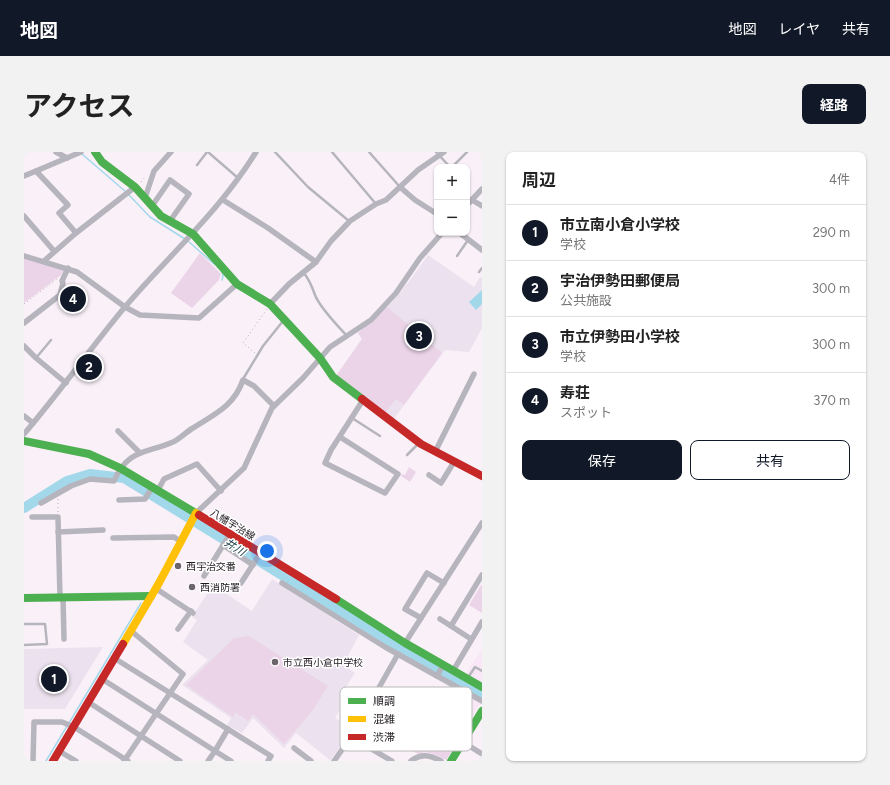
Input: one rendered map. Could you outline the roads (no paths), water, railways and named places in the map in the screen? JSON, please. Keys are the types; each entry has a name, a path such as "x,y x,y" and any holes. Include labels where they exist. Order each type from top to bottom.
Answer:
{"street":[{"path":"56,152 67,158"},
{"path":"95,152 102,162 135,187 160,216 194,234 237,284 270,304 320,358 333,378 419,442 435,452 482,476"},
{"path":"145,198 154,170 171,152"},
{"path":"24,434 125,307 194,234 222,200 239,179 256,152"},
{"path":"24,176 79,153"},
{"path":"270,304 289,284 316,262 331,241 350,221 376,204 386,200 418,170 440,153"},
{"path":"36,171 68,205 59,213 76,233"},
{"path":"152,206 170,180 189,194 170,221"},
{"path":"44,261 76,233 135,187"},
{"path":"400,187 415,200 434,212"},
{"path":"482,189 472,200 482,206"},
{"path":"222,200 268,228 316,262"},
{"path":"24,216 54,251"},
{"path":"53,761 59,751 69,725 88,702 102,679 153,592 196,513 244,468 274,406 303,378 330,347 371,320 396,293 415,264 439,236"},
{"path":"463,236 482,250"},
{"path":"24,256 68,268 92,281 125,307 140,315 199,318 237,284"},
{"path":"24,323 60,295 63,283 62,281 68,268"},
{"path":"24,346 36,358 66,382"},
{"path":"435,452 474,374"},
{"path":"41,503 90,480 114,482 119,470 140,453 173,442 230,404 243,380 254,386 274,406"},
{"path":"340,437 398,474 385,494 325,463 340,437 363,400"},
{"path":"24,416 33,423"},
{"path":"118,431 140,453"},
{"name":"八幡宇治線","path":"24,441 89,454 119,470 196,513 229,536 442,666 482,687"},
{"path":"429,475 441,483 454,462"},
{"path":"119,500 146,498 164,479 196,464 221,491"},
{"path":"32,517 58,517 64,640"},
{"path":"405,643 482,523"},
{"path":"58,532 103,530"},
{"path":"204,576 229,536"},
{"path":"113,538 174,537 180,541"},
{"path":"223,545 253,564"},
{"path":"241,583 259,554"},
{"path":"421,618 405,609 427,573 444,583"},
{"path":"451,626 481,579"},
{"path":"282,583 398,654 458,687"},
{"path":"24,598 61,598 153,592 192,612 178,629"},
{"path":"440,619 471,639"},
{"path":"453,671 482,622"},
{"path":"32,761 34,722 69,725 126,760 169,692 183,674 130,630"},
{"path":"379,687 398,654"},
{"path":"114,658 271,756 268,761"},
{"path":"437,675 442,666"},
{"path":"102,679 231,761"},
{"path":"472,695 482,701"},
{"path":"88,702 180,761"},
{"path":"472,730 480,720 482,710"},
{"path":"208,761 228,729"},
{"path":"294,748 311,761"},
{"path":"472,748 482,754"},
{"path":"59,751 76,761"},
{"path":"334,761 341,751"},
{"path":"375,751 392,761"},
{"path":"451,761 457,751"},
{"path":"412,761 422,755 429,755 441,761"}],"lane":[{"path":"197,165 207,152 239,179"},
{"path":"275,152 308,187 350,221"},
{"path":"332,152 376,204"},
{"path":"369,152 400,187"},
{"path":"454,164 467,152"},
{"path":"440,153 449,164"},
{"path":"457,256 468,240"},
{"path":"479,272 482,268"},
{"path":"304,273 312,283 316,296 332,320 348,336"},
{"path":"243,380 258,355 285,319"},
{"path":"36,358 51,340"},
{"path":"352,418 380,436"},
{"path":"407,455 419,442"},
{"path":"24,624 45,624 47,644 24,645"},
{"path":"468,679 475,667 482,671"}],"water":[{"path":"482,290 482,304 476,310 469,302"}],"waterway":[{"path":"82,154 126,192"},
{"path":"129,195 150,217 185,239"},
{"path":"188,241 214,264"},
{"path":"222,272 222,280"},
{"name":"井川","path":"24,508 67,481 90,474 124,478 397,646 468,687"},
{"path":"69,723 141,603"},
{"name":"井川","path":"472,689 482,695"},
{"path":"46,761 67,726"}],"place":[{"name":"寿荘","path":"73,299"},
{"name":"市立伊勢田小学校","path":"419,336"},
{"name":"宇治伊勢田郵便局","path":"89,367"},
{"name":"西宇治交番","path":"178,566"},
{"name":"西消防署","path":"192,587"},
{"name":"市立西小倉中学校","path":"275,662"},
{"name":"市立南小倉小学校","path":"54,679"}]}
